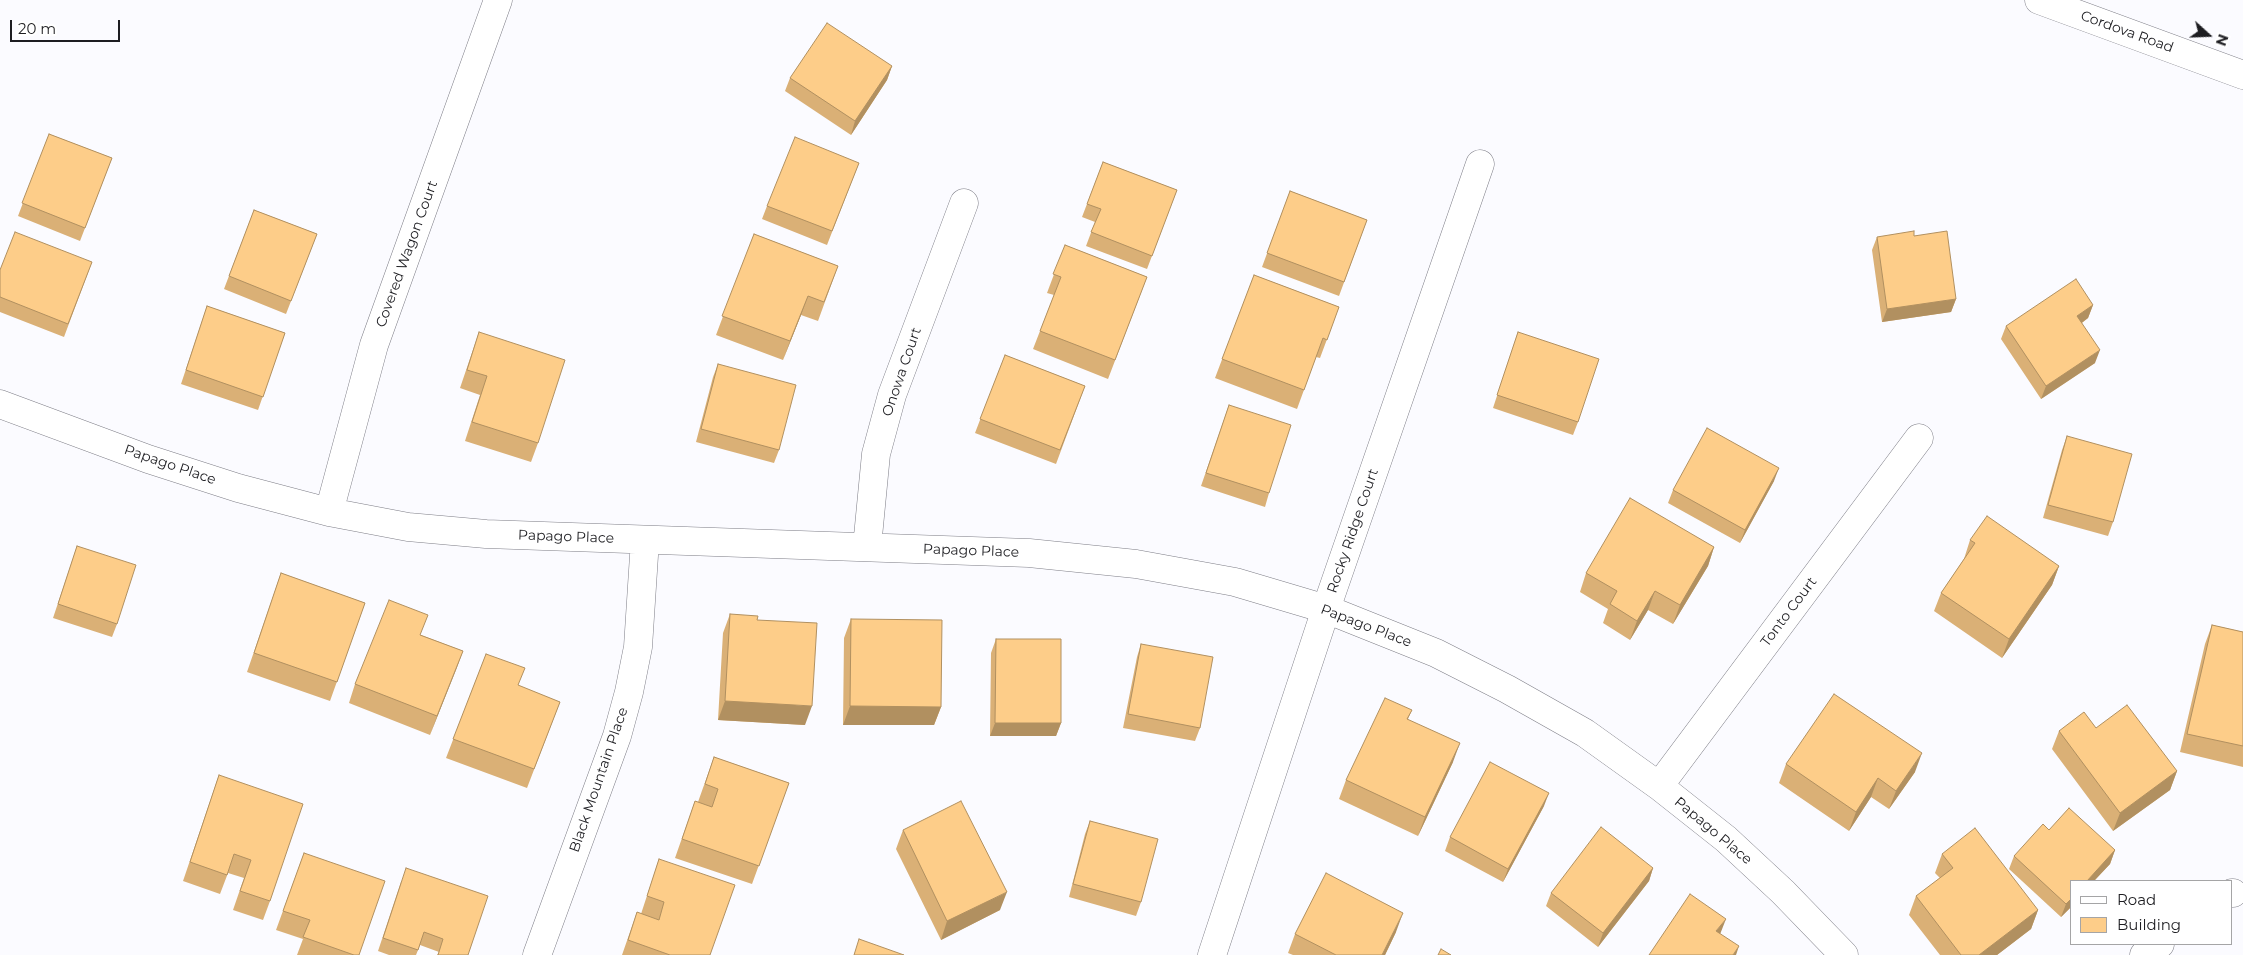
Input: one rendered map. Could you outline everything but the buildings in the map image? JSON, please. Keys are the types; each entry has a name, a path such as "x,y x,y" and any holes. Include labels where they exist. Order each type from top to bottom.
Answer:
{"street":[{"name":"Covered Wagon Court","path":"329,512 374,345 498,0"},
{"name":"Cordova Road","path":"2039,0 2243,75"},
{"name":"Rocky Ridge Court","path":"1212,955 1326,609 1480,164"},
{"name":"Onowa Court","path":"867,547 876,454 892,395 964,203"},
{"name":"Papago Place","path":"0,404 157,462 238,488 329,512 408,527 486,534 1029,553 1136,564 1235,582 1326,609 1436,653 1507,689 1585,733 1659,786 1733,846 1783,892 1844,955"},
{"name":"Tonto Court","path":"1659,786 1919,438"},
{"name":"Black Mountain Place","path":"537,955 617,736 629,692 638,647 645,540"},
{"path":"2144,955 2159,945"}]}
